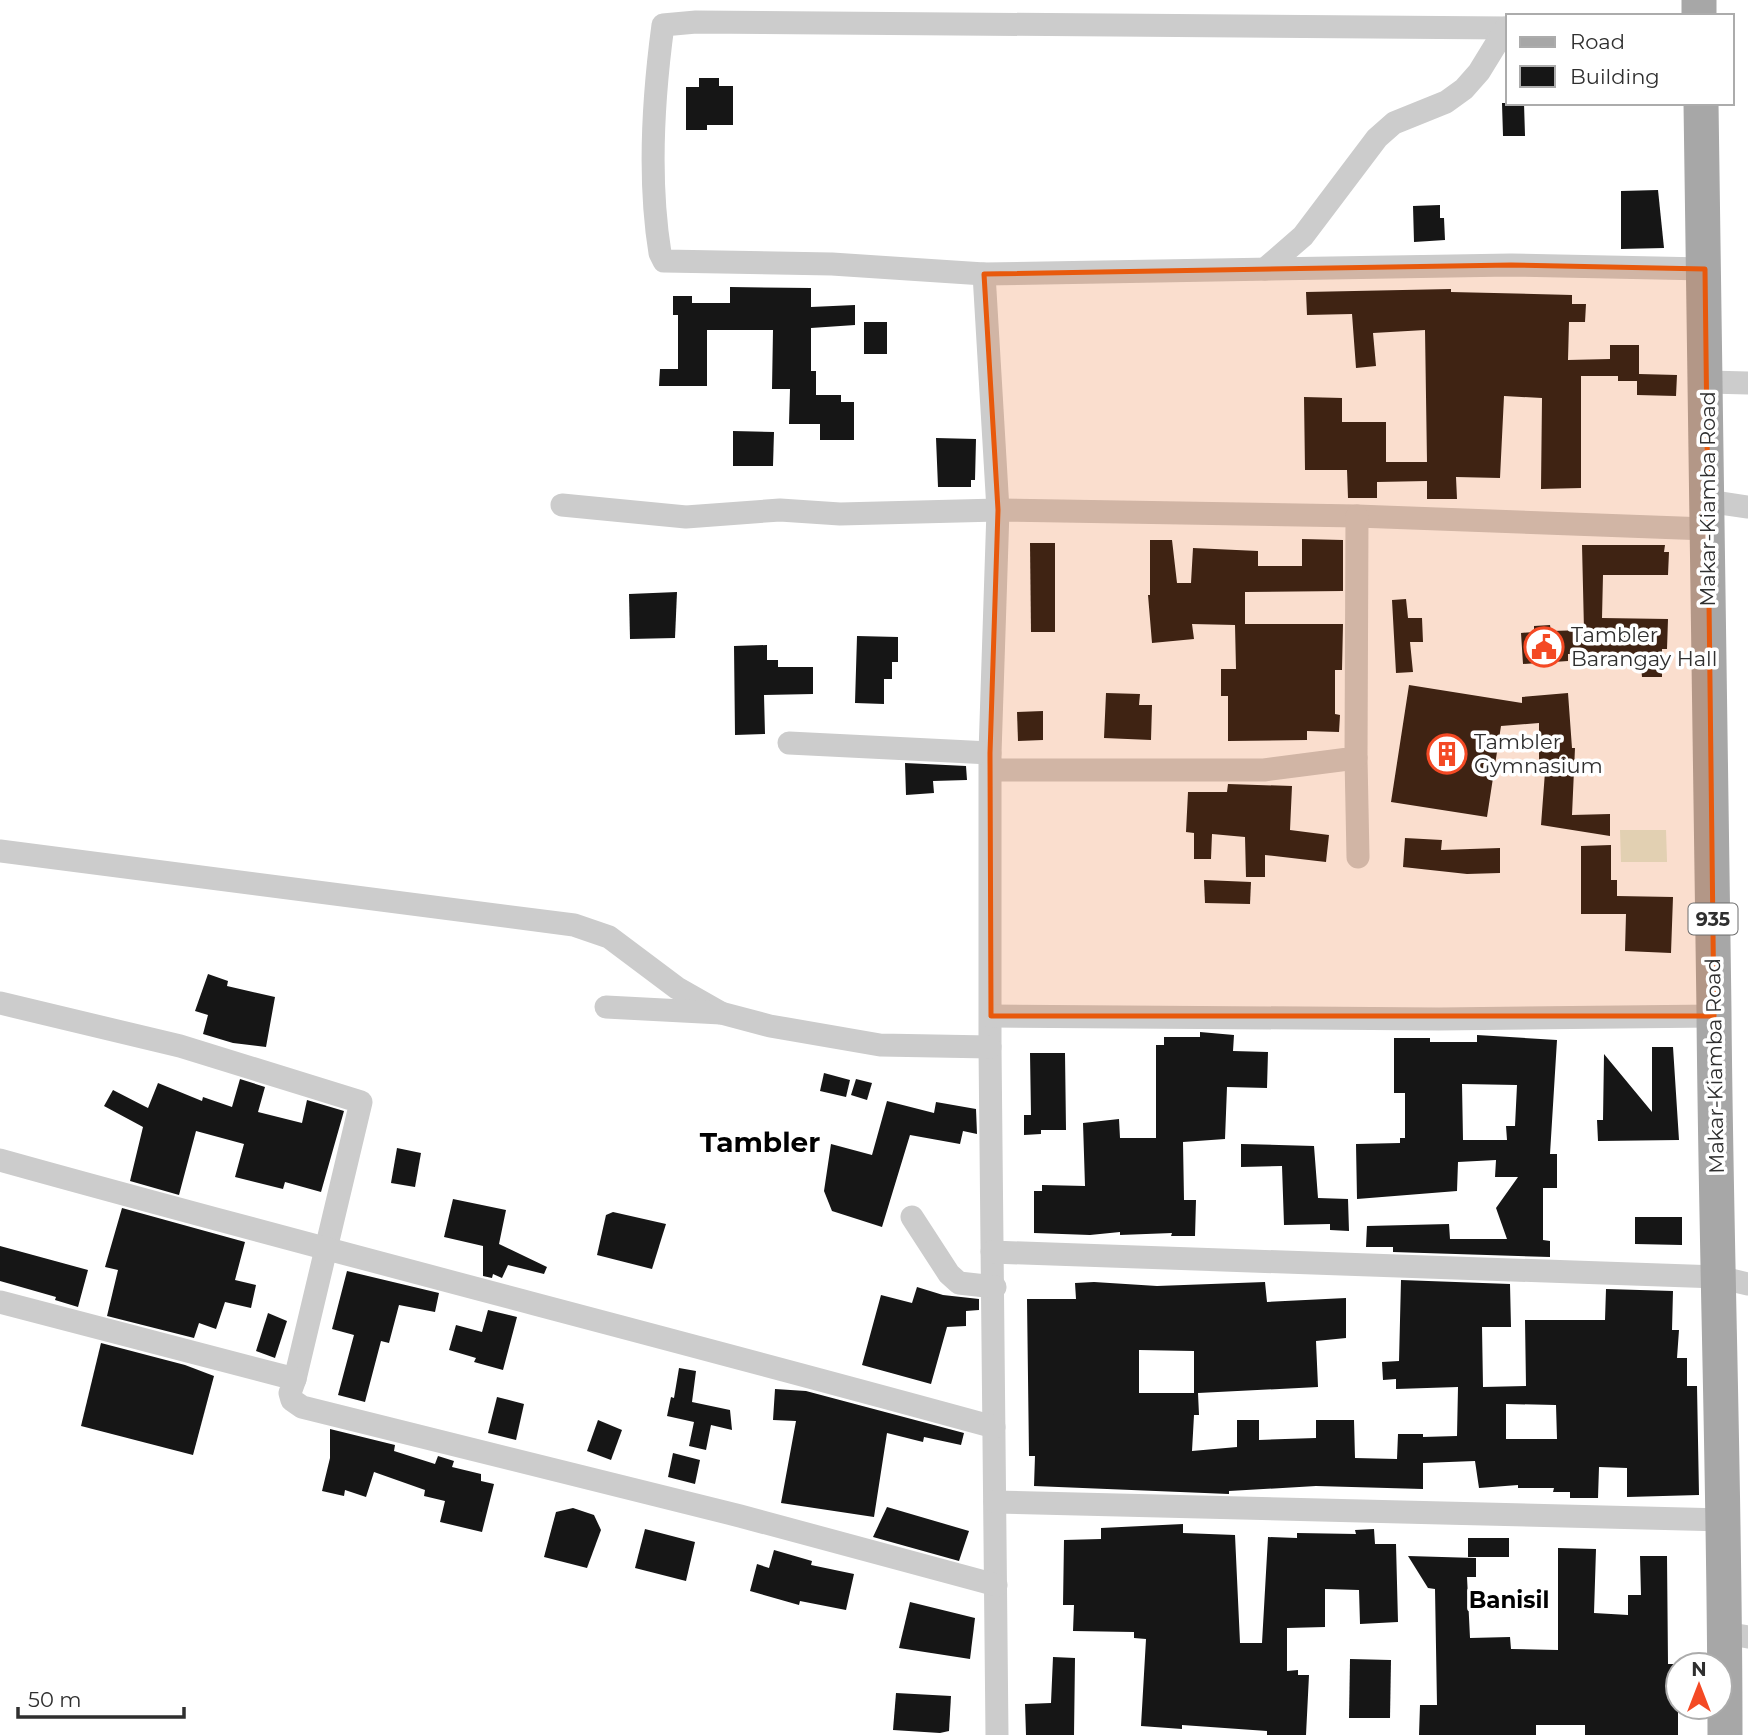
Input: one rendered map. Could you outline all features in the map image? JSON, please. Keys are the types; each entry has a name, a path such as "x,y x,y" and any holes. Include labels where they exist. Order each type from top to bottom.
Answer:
{"main road":[{"name":"Makar-Kiamba Road","path":"1701,105 1708,382 1707,515 1714,1016 1733,1280 1725,1520 1737,1635 1725,1735"}],"street":[{"path":"1506,28 696,22 663,25 659,58 654,191 657,235 664,261 832,264 984,274 1511,265 1705,269"},
{"path":"1265,269 1303,236 1377,138 1394,123 1446,102 1464,89 1479,72 1506,30"},
{"path":"984,274 998,510 991,762 990,1047 992,1252 995,1287 998,1735"},
{"path":"1708,382 1748,383"},
{"path":"562,505 686,517 780,510 840,514 998,510 1357,516 1707,515 1748,507"},
{"path":"1357,516 1358,857"},
{"path":"789,743 991,762 1264,770 1356,758"},
{"path":"0,851 574,925 609,937 677,988 721,1013"},
{"path":"0,1003 180,1046 361,1102 327,1252 290,1393 292,1400 302,1407 740,1516 996,1585"},
{"path":"606,1007 721,1013 860,1043 990,1047"},
{"path":"991,1016 1439,1019 1714,1016"},
{"path":"0,1160 327,1252 748,1359 994,1427"},
{"path":"912,1217 949,1273 959,1283 995,1287"},
{"path":"992,1252 1733,1280"},
{"path":"0,1303 295,1379"},
{"path":"995,1502 1725,1520"}],"highlighted area":[{"path":"1511,265 1705,269 1714,1016 991,1016 990,753 998,510 984,274"}],"green space":[{"path":"1620,830 1666,830 1667,862 1621,862"}],"building":[{"path":"699,78 719,78 719,86 733,86 733,125 707,125 707,130 686,130 686,87 699,87"},
{"path":"1502,103 1524,105 1525,136 1503,136"},
{"path":"1658,190 1664,248 1621,249 1621,191"},
{"path":"1440,205 1440,218 1444,218 1445,240 1414,242 1413,206"},
{"path":"730,287 811,288 811,307 855,305 855,325 811,328 811,371 816,371 816,395 841,395 841,402 854,402 854,440 820,440 820,424 789,424 790,389 772,389 773,330 707,330 707,386 659,386 660,369 678,369 678,315 673,315 673,296 692,296 692,303 730,303"},
{"path":"1451,289 1451,292 1572,295 1572,304 1586,304 1585,322 1569,322 1568,360 1610,359 1610,345 1639,345 1639,374 1677,375 1676,396 1637,395 1637,381 1618,381 1618,376 1581,376 1581,488 1541,489 1542,398 1504,396 1500,478 1456,477 1457,499 1427,499 1427,481 1377,482 1377,498 1348,498 1347,470 1305,470 1304,397 1342,398 1342,422 1386,422 1386,462 1427,462 1425,330 1373,333 1376,366 1356,368 1352,314 1307,315 1306,292"},
{"path":"864,322 887,322 887,354 864,354"},
{"path":"733,431 774,432 773,466 733,466"},
{"path":"936,438 976,439 975,480 971,480 971,487 938,487"},
{"path":"1302,539 1343,540 1343,591 1245,592 1245,624 1343,624 1342,670 1335,670 1335,714 1340,715 1339,732 1307,731 1307,740 1228,741 1228,696 1221,696 1221,669 1236,669 1235,625 1192,624 1194,639 1152,643 1148,595 1150,540 1172,540 1177,583 1191,583 1193,548 1258,551 1258,566 1302,566"},
{"path":"1030,543 1055,543 1055,632 1031,632"},
{"path":"1582,545 1665,545 1664,552 1669,552 1668,575 1603,575 1602,618 1668,619 1667,649 1662,649 1662,677 1642,677 1640,656 1568,654 1568,661 1523,664 1521,633 1534,632 1534,626 1550,625 1551,631 1584,630"},
{"path":"677,592 675,638 630,639 629,594"},
{"path":"1406,599 1408,618 1422,618 1423,642 1410,642 1413,672 1396,673 1392,600"},
{"path":"857,636 898,637 898,662 892,662 892,679 884,679 884,704 855,703"},
{"path":"767,645 767,660 778,660 778,667 813,667 813,694 764,695 765,734 735,735 734,646"},
{"name":"Tambler Gymnasium","path":"1409,685 1522,703 1522,697 1568,693 1572,748 1575,748 1572,815 1610,814 1610,836 1541,825 1545,772 1539,772 1539,723 1501,726 1487,817 1391,802"},
{"path":"1106,693 1140,694 1139,705 1152,705 1151,740 1104,738"},
{"path":"1043,711 1043,740 1018,741 1017,712"},
{"path":"905,763 966,766 967,780 933,781 934,793 906,795"},
{"path":"1228,784 1292,786 1290,830 1329,835 1326,862 1265,855 1265,877 1246,877 1245,837 1212,834 1211,859 1194,859 1194,833 1186,832 1188,792 1227,792"},
{"path":"1405,838 1442,840 1441,850 1500,848 1500,873 1467,874 1403,867"},
{"path":"1611,845 1611,880 1617,880 1617,896 1673,897 1671,953 1625,951 1626,914 1581,914 1581,846"},
{"path":"1204,880 1251,882 1250,904 1205,903"},
{"path":"208,974 228,981 227,986 275,997 266,1047 233,1043 203,1034 208,1015 195,1011"},
{"path":"1200,1032 1234,1035 1233,1051 1268,1052 1267,1088 1227,1087 1225,1139 1183,1142 1184,1200 1196,1200 1195,1236 1171,1236 1172,1233 1120,1235 1120,1232 1090,1235 1034,1233 1034,1191 1042,1191 1042,1185 1085,1186 1083,1123 1119,1119 1120,1138 1156,1138 1156,1045 1164,1045 1164,1037 1200,1037"},
{"path":"1477,1035 1557,1040 1550,1154 1557,1154 1557,1188 1543,1188 1543,1240 1550,1241 1550,1257 1393,1252 1393,1247 1366,1247 1367,1226 1449,1224 1450,1239 1507,1239 1496,1208 1518,1177 1495,1177 1496,1160 1458,1162 1457,1191 1357,1199 1356,1144 1400,1143 1400,1138 1405,1138 1405,1093 1394,1093 1394,1038 1430,1038 1430,1042 1477,1042","holes":["1462,1084 1517,1085 1515,1126 1506,1126 1507,1140 1463,1140"]},
{"path":"1652,1047 1673,1047 1679,1140 1598,1141 1597,1120 1603,1120 1604,1054 1652,1112"},
{"path":"1030,1053 1065,1053 1066,1130 1041,1130 1041,1134 1024,1135 1024,1115 1031,1115"},
{"path":"824,1073 850,1080 846,1097 820,1091"},
{"path":"240,1079 265,1087 258,1112 302,1123 307,1100 344,1111 321,1192 285,1182 283,1189 235,1177 244,1144 196,1131 179,1195 130,1181 143,1127 104,1106 113,1090 148,1108 158,1083 202,1101 203,1097 232,1107"},
{"path":"856,1079 872,1083 867,1100 851,1095"},
{"path":"887,1101 934,1113 936,1102 976,1109 977,1134 963,1131 960,1144 910,1135 882,1227 832,1211 824,1191 831,1144 872,1155"},
{"path":"1241,1144 1314,1146 1318,1198 1348,1199 1349,1231 1330,1230 1330,1224 1284,1225 1282,1166 1241,1167"},
{"path":"397,1148 421,1153 415,1187 391,1183"},
{"path":"453,1199 506,1210 499,1244 547,1267 544,1274 508,1265 502,1278 493,1274 492,1278 483,1276 483,1246 444,1237"},
{"path":"122,1208 245,1242 235,1280 256,1285 251,1308 225,1302 216,1329 199,1323 194,1338 107,1316 118,1270 105,1267"},
{"path":"613,1212 666,1224 652,1269 597,1255 606,1215"},
{"path":"1635,1217 1682,1217 1682,1245 1635,1244"},
{"path":"0,1246 88,1270 78,1307 55,1300 56,1297 0,1281"},
{"path":"347,1271 439,1293 435,1312 399,1305 389,1343 381,1341 365,1402 338,1395 354,1335 332,1329"},
{"path":"1401,1280 1510,1284 1511,1327 1482,1327 1483,1387 1526,1386 1525,1320 1605,1320 1606,1289 1673,1291 1672,1330 1679,1330 1677,1358 1687,1358 1687,1386 1697,1386 1699,1495 1627,1497 1627,1468 1599,1467 1598,1498 1570,1498 1570,1492 1553,1492 1554,1488 1518,1488 1518,1485 1479,1488 1475,1461 1423,1463 1423,1489 1316,1486 1229,1491 1229,1494 1034,1486 1035,1456 1029,1456 1027,1299 1076,1299 1075,1283 1094,1282 1157,1286 1265,1282 1267,1302 1346,1298 1346,1338 1316,1341 1318,1387 1198,1393 1199,1415 1194,1415 1192,1451 1237,1447 1237,1420 1259,1420 1259,1440 1316,1438 1316,1420 1354,1420 1355,1458 1397,1459 1398,1434 1423,1434 1423,1437 1457,1436 1458,1387 1396,1389 1396,1379 1383,1380 1382,1362 1399,1361","holes":["1139,1350 1194,1351 1194,1393 1139,1393","1506,1404 1556,1405 1557,1439 1506,1439"]},
{"path":"917,1287 943,1295 979,1299 979,1310 966,1311 966,1326 947,1327 931,1384 862,1365 881,1295 912,1303"},
{"path":"488,1310 517,1317 503,1370 474,1362 476,1358 449,1350 456,1325 482,1332"},
{"path":"268,1313 287,1321 275,1358 256,1351"},
{"path":"101,1343 185,1365 214,1376 193,1455 81,1426"},
{"path":"679,1368 696,1371 692,1402 730,1410 732,1430 711,1425 706,1450 689,1446 694,1422 667,1416 671,1397 674,1398"},
{"path":"775,1389 806,1391 964,1433 961,1445 924,1437 923,1442 887,1433 874,1517 781,1503 796,1421 773,1420"},
{"path":"497,1397 524,1404 516,1440 488,1433"},
{"path":"598,1420 622,1430 611,1460 587,1451"},
{"path":"330,1429 395,1445 394,1451 435,1464 438,1456 454,1461 452,1467 481,1474 481,1481 494,1484 482,1532 440,1522 445,1501 424,1496 425,1490 374,1472 366,1497 345,1490 344,1496 322,1491 330,1458"},
{"path":"673,1453 700,1460 695,1484 668,1477"},
{"path":"887,1507 969,1531 959,1561 873,1537"},
{"path":"573,1508 594,1515 601,1530 587,1568 544,1557 556,1512"},
{"path":"1183,1524 1183,1533 1235,1535 1240,1643 1262,1643 1268,1537 1297,1538 1297,1533 1356,1534 1355,1530 1374,1529 1375,1544 1396,1544 1398,1622 1360,1624 1359,1590 1325,1589 1325,1627 1287,1628 1287,1671 1298,1670 1298,1675 1309,1675 1306,1735 1267,1735 1267,1731 1182,1725 1182,1729 1141,1726 1146,1639 1134,1638 1134,1632 1073,1631 1074,1605 1063,1605 1064,1540 1101,1539 1101,1528"},
{"path":"645,1529 695,1542 686,1581 635,1568"},
{"path":"1468,1538 1509,1538 1509,1557 1468,1557"},
{"path":"1558,1548 1596,1549 1594,1613 1628,1615 1628,1595 1641,1595 1640,1556 1667,1556 1668,1651 1664,1651 1664,1721 1678,1721 1678,1735 1585,1735 1585,1725 1536,1725 1536,1735 1419,1735 1420,1705 1437,1705 1435,1589 1428,1588 1408,1556 1476,1558 1476,1577 1467,1577 1470,1638 1510,1637 1511,1649 1558,1650"},
{"path":"774,1550 812,1561 811,1565 854,1574 846,1610 800,1601 799,1605 750,1591 757,1564 769,1568"},
{"path":"910,1602 975,1618 970,1659 899,1648"},
{"path":"1053,1657 1075,1658 1074,1735 1026,1735 1025,1704 1051,1703"},
{"path":"1350,1659 1391,1660 1390,1718 1349,1718"},
{"path":"896,1693 951,1696 949,1731 940,1733 893,1730"}],"place":[{"name":"Tambler Barangay Hall","path":"1544,647"},
{"name":"Tambler Gymnasium","path":"1447,754"}],"district":[{"name":"Tambler","path":"760,1142"},
{"name":"Banisil","path":"1509,1600"}]}
